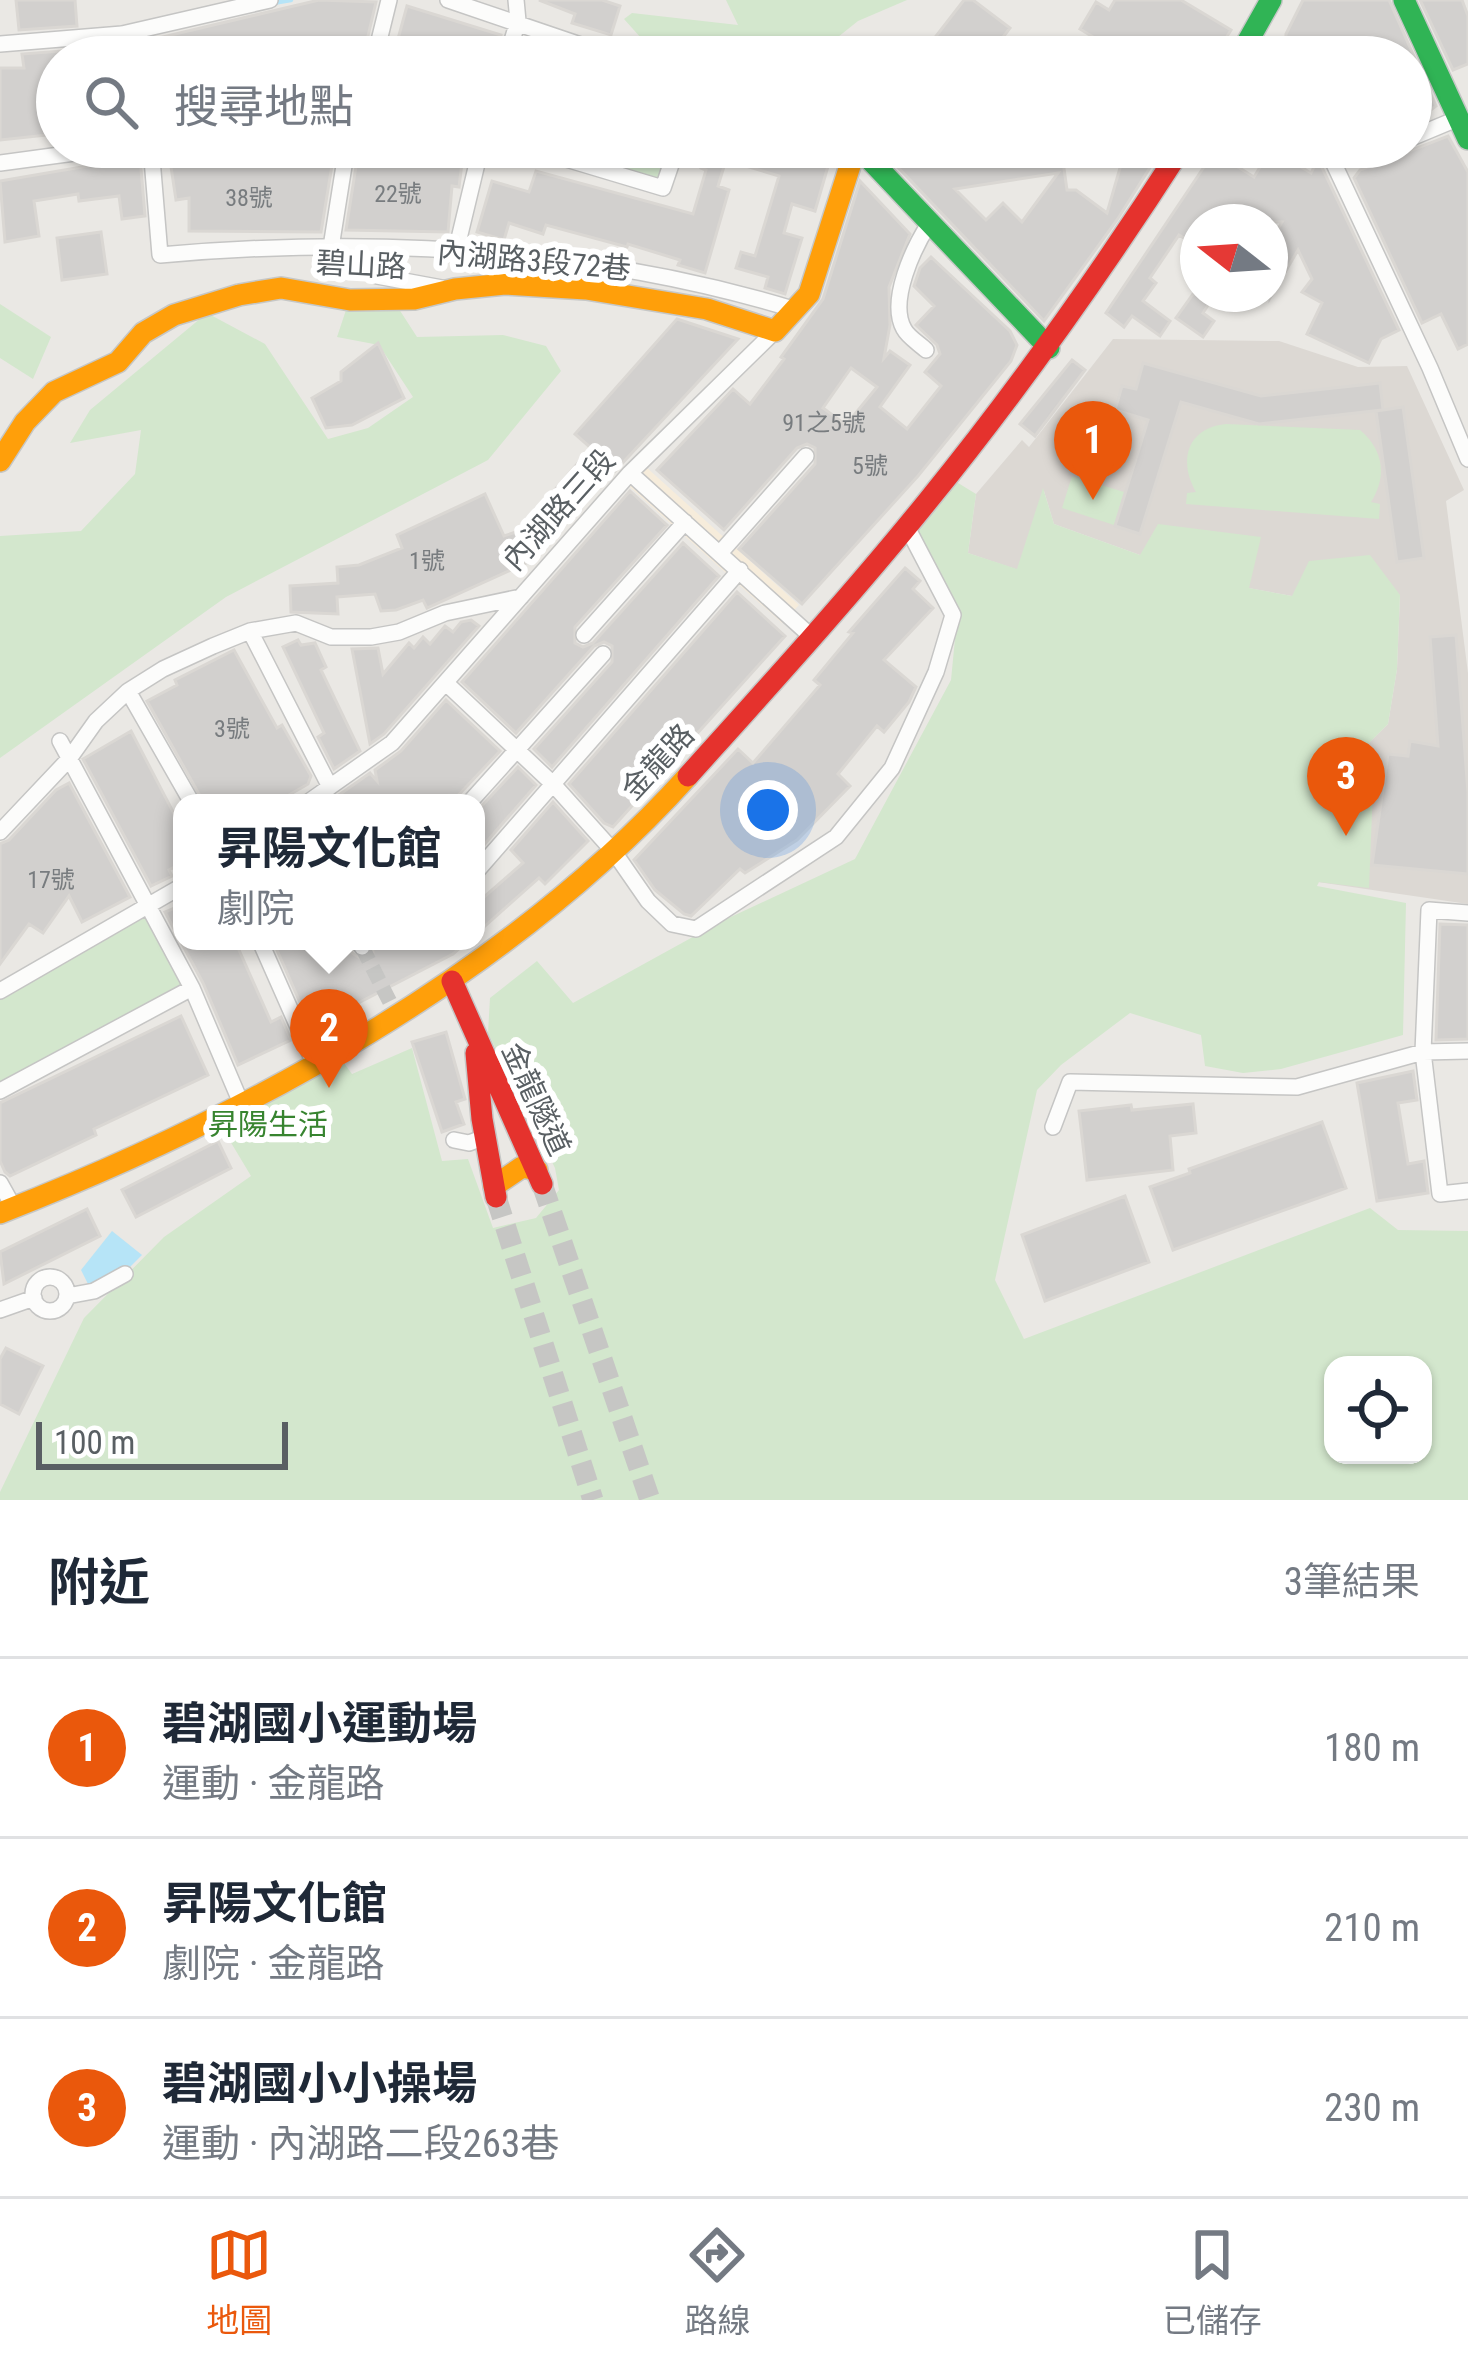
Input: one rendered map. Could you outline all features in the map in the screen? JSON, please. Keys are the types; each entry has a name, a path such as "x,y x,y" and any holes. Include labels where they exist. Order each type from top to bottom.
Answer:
{"street":[{"path":"98,36 270,0"},
{"path":"380,36 389,0"},
{"path":"448,0 559,36"},
{"path":"513,36 516,0"},
{"path":"1251,36 1271,0"},
{"path":"1404,0 1421,36"},
{"path":"0,44 36,41"},
{"path":"1432,61 1463,128 1432,134"},
{"path":"0,163 36,158"},
{"name":"內湖路3段72巷","path":"153,168 160,256 266,246 548,256 713,285 796,310"},
{"path":"344,168 331,248 335,259 352,268 455,289"},
{"path":"456,251 477,168"},
{"path":"596,168 663,188 670,168"},
{"name":"內湖路三段","path":"0,832 69,759 96,721 128,691 163,668 250,631 296,623 332,637 371,637 399,632 445,613 521,597 630,473 809,294 849,168"},
{"path":"877,168 1049,348"},
{"name":"金龍路","path":"7,1210 241,1102 314,1063 452,981 614,852 813,638 908,527 1049,348 1169,168"},
{"path":"1336,168 1468,459"},
{"path":"926,350 903,329 899,308 906,270 929,224"},
{"name":"碧山路","path":"0,461 25,422 54,392 118,362 143,333 174,315 239,295 281,288 350,300 413,299 505,284 633,295 707,309 775,331"},
{"path":"720,553 806,456"},
{"path":"630,473 813,638"},
{"path":"584,635 685,522"},
{"path":"447,684 553,784 614,852 648,901 672,924 696,929 836,837 892,768 936,672 953,615 908,527"},
{"path":"485,862 740,570"},
{"path":"321,794 392,743 521,597"},
{"path":"250,631 330,788"},
{"path":"477,794 603,654"},
{"path":"128,691 187,794"},
{"path":"60,741 192,988 241,1102"},
{"path":"0,991 173,892"},
{"path":"1468,913 1429,910 1423,1052 1440,1193 1468,1191"},
{"path":"264,950 314,1063"},
{"name":"金龍隧道","path":"452,981 540,1177 522,1167 510,1172 495,1192 475,1040"},
{"path":"0,1091 192,988"},
{"path":"1053,1127 1070,1082 1298,1087 1423,1052 1468,1051"},
{"path":"454,1140 486,1142 502,1151 513,1149 524,1133"},
{"path":"0,1183 7,1210"},
{"path":"67,1296 94,1291 124,1274"},
{"path":"46,1277 60,1280 67,1296 62,1306 51,1311 40,1308 34,1298 37,1283 46,1277"},
{"path":"1,1306 34,1298"}],"shaded area":[{"path":"1113,339 1279,341 1358,367 1407,366 1464,490 1446,501 1468,673 1468,904 1318,882 1322,789 1388,724 1397,669 1400,596 1292,596 1248,588 1260,537 1140,555 1054,524 1044,491 1018,570 968,553 976,494 1022,440 1029,447"},
{"path":"646,467 799,605 782,623 629,486"}],"green space":[{"path":"726,0 907,0 858,21 839,36 639,36 624,19 632,13 738,25"},
{"path":"615,168 665,168 661,181"},
{"path":"0,304 51,337 33,379 0,358"},
{"path":"348,304 397,306 417,337 503,335 546,346 561,371 488,460 226,597 0,758 0,536 81,531 135,474 141,430 70,443 90,410 207,313 265,344 328,439 368,428 413,397 379,345 337,337"},
{"path":"1226,424 1360,430 1374,446 1380,464 1371,502 1380,504 1379,519 1186,504 1187,493 1196,492 1188,469 1190,448 1202,432"},
{"path":"1072,476 1124,492 1114,525 1062,508"},
{"name":"昇陽生活","path":"950,478 976,494 968,553 1017,569 1043,488 1054,524 1140,555 1158,524 1261,537 1249,588 1292,596 1309,561 1370,555 1400,595 1397,669 1388,724 1324,788 1373,787 1369,888 1319,882 1317,886 1406,903 1403,1035 1281,1069 1243,1073 1205,1066 1201,1035 1130,1013 1061,1065 1037,1090 995,1280 1024,1339 1370,1208 1398,1230 1468,1231 1468,1500 0,1500 84,1318 164,1237 251,1176 215,1116 336,1052 352,1074 412,1048 442,1161 468,1159 493,1228 536,1218 559,1190 555,1168 488,1033 490,998 537,961 573,1003 720,922 855,859 951,680 958,608 907,527"},
{"path":"149,907 192,988 0,1091 0,991"}],"water":[{"path":"112,1231 142,1255 127,1270 90,1288 81,1270"}],"building":[{"path":"16,0 75,0 77,26 19,30"},
{"path":"319,0 376,2 368,36 167,36"},
{"path":"539,0 602,0 620,6 611,35 572,23 575,14"},
{"path":"964,0 973,0 1010,28 1004,36 936,36"},
{"path":"1115,0 1181,0 1231,30 1227,36 1091,36 1080,29 1096,2 1109,10"},
{"path":"1303,0 1389,0 1405,36 1286,36"},
{"path":"1420,0 1462,0 1468,16 1468,64 1453,70"},
{"path":"407,6 501,35 501,36 399,36"},
{"path":"36,53 36,136 0,140 0,68 24,68 22,54"},
{"path":"1448,136 1468,172 1468,344 1458,349 1441,314 1422,323 1354,178 1365,168 1432,168 1432,142"},
{"path":"76,168 141,168 145,216 122,219 119,196 79,201 78,194 34,201 39,236 5,242 0,181"},
{"path":"171,168 332,168 321,232 189,231 189,198 176,200"},
{"path":"356,168 461,168 459,187 452,186 448,232 346,230"},
{"path":"701,168 724,168 718,186 729,190 705,273 628,244 546,225 543,234 509,223 504,240 477,232 492,181 529,192 536,171 693,214 706,170"},
{"path":"752,168 828,168 815,211 792,204 784,233 802,238 785,294 765,288 768,277 736,268 741,252 755,256 779,176"},
{"path":"899,168 1064,168 1067,190 1076,190 1107,213 1120,168 1150,168 1044,321","holes":["1058,173 1022,222 1003,203 986,220 955,189"]},
{"path":"1203,168 1240,168 1254,177 1259,168 1303,168 1311,173 1322,168 1399,330 1381,339 1369,363 1307,334 1322,303 1302,292 1312,279 1298,250 1288,267 1288,204 1180,204 1180,236 1150,278 1156,283 1143,301 1170,321 1160,336 1132,316 1124,327 1106,313"},
{"path":"860,181 910,234 889,287 890,325 884,358 890,351 910,365 880,407 907,429 941,386 925,372 940,354 937,345 916,325 934,306 914,286 920,268 931,257 1010,331 1017,345 1011,361 918,476 802,604 739,549 815,464 815,448 807,444 797,448 724,530 657,470 733,389 750,404 823,299","holes":["851,368 877,387 846,425 823,408"]},
{"path":"101,232 107,274 62,280 57,238"},
{"path":"1180,312 1204,312 1214,321 1203,337 1176,318"},
{"path":"677,319 738,339 615,471 609,465 533,554 535,559 427,608 423,600 381,611 375,594 337,597 338,614 291,612 290,586 338,583 337,567 359,565 402,548 397,535 485,494 504,536 519,531 591,448 575,434"},
{"path":"378,343 404,398 352,425 326,428 312,398 341,381 341,372"},
{"path":"1072,360 1085,370 1035,436 1020,424"},
{"path":"1143,363 1261,396 1380,383 1383,410 1403,407 1424,558 1397,562 1376,411 1382,410 1259,424 1181,402 1140,534 1115,526 1148,420 1115,410 1122,386 1136,389"},
{"path":"1088,411 1116,419 1097,482 1070,474"},
{"path":"630,491 667,525 575,627 575,643 583,647 593,643 683,543 719,576 552,767 534,749 612,662 612,646 604,642 594,646 516,733 462,682"},
{"path":"905,568 920,581 913,589 933,608 884,660 916,687 909,702 884,732 877,726 838,774 850,786 797,840 745,873 740,869 691,916 684,914 655,890 634,860 738,749 753,763 820,685 814,680"},
{"path":"737,592 785,636 613,827 604,823 569,784"},
{"path":"471,620 479,626 370,744 352,649 378,648 383,674 409,643 414,648 423,637 430,644 445,626 453,632 461,622"},
{"path":"1456,635 1468,793 1468,874 1372,865 1388,754 1408,756 1410,741 1438,746 1430,637"},
{"path":"298,640 301,645 315,643 326,667 321,670 360,751 334,769 318,737 324,733 283,647"},
{"path":"234,650 277,728 282,725 311,776 308,784 291,794 199,794 147,701 177,685 175,680"},
{"path":"446,700 500,751 459,794 340,794 370,773 377,781 375,770 401,751"},
{"path":"131,731 173,812 172,876 151,886 83,759"},
{"path":"518,767 536,785 485,844 485,802"},
{"path":"69,783 130,897 82,922 69,896 43,933 29,924 0,964 0,844"},
{"path":"553,802 588,841 545,884 539,878 485,926 485,896 523,863 511,850"},
{"path":"1440,924 1468,925 1468,1039 1436,1040"},
{"path":"185,950 239,950 271,1022 281,1017 291,1040 238,1065"},
{"path":"277,950 351,950 362,959 373,950 458,950 339,1013 341,1018 313,1032"},
{"path":"181,1016 208,1075 94,1129 96,1135 10,1176 5,1172 0,1161 0,1103"},
{"path":"446,1032 465,1099 456,1102 464,1124 442,1132 412,1042"},
{"path":"1413,1071 1417,1100 1398,1103 1408,1164 1424,1161 1428,1193 1377,1201 1357,1083"},
{"path":"1193,1104 1196,1133 1170,1136 1173,1170 1087,1180 1079,1111"},
{"path":"1322,1122 1346,1188 1173,1250 1150,1187"},
{"path":"218,1141 231,1168 136,1217 122,1190"},
{"path":"1125,1196 1149,1262 1045,1301 1022,1235"},
{"path":"87,1209 100,1236 4,1284 0,1252"},
{"path":"6,1348 43,1366 19,1414 0,1404 0,1359"}],"waterway":[{"path":"273,3 291,0"}],"tunnel":[{"path":"364,950 396,1014"},
{"path":"542,1184 650,1500"},
{"path":"496,1197 593,1500"}],"traffic: fast":[{"path":"1251,36 1271,0"},
{"path":"1404,0 1421,36"},
{"path":"1432,61 1468,139"},
{"path":"878,168 1049,348"}],"traffic: slow":[{"path":"0,461 25,422 54,392 118,362 143,333 174,315 239,295 281,288 350,300 414,299 505,284 586,289 707,309 775,331 809,294 849,168"},
{"path":"0,1213 186,1132 370,1033 540,914 617,848 688,776"},
{"path":"494,1186 522,1167 537,1170"}],"traffic: jam":[{"path":"688,776 961,459 1059,328 1168,168"},
{"path":"452,981 542,1184"},
{"path":"476,1053 496,1197"}],"place":[{"name":"碧湖國小運動場","path":"1093,500"},
{"name":"碧湖國小小操場","path":"1346,836"},
{"name":"昇陽文化館","path":"329,1088"}]}
